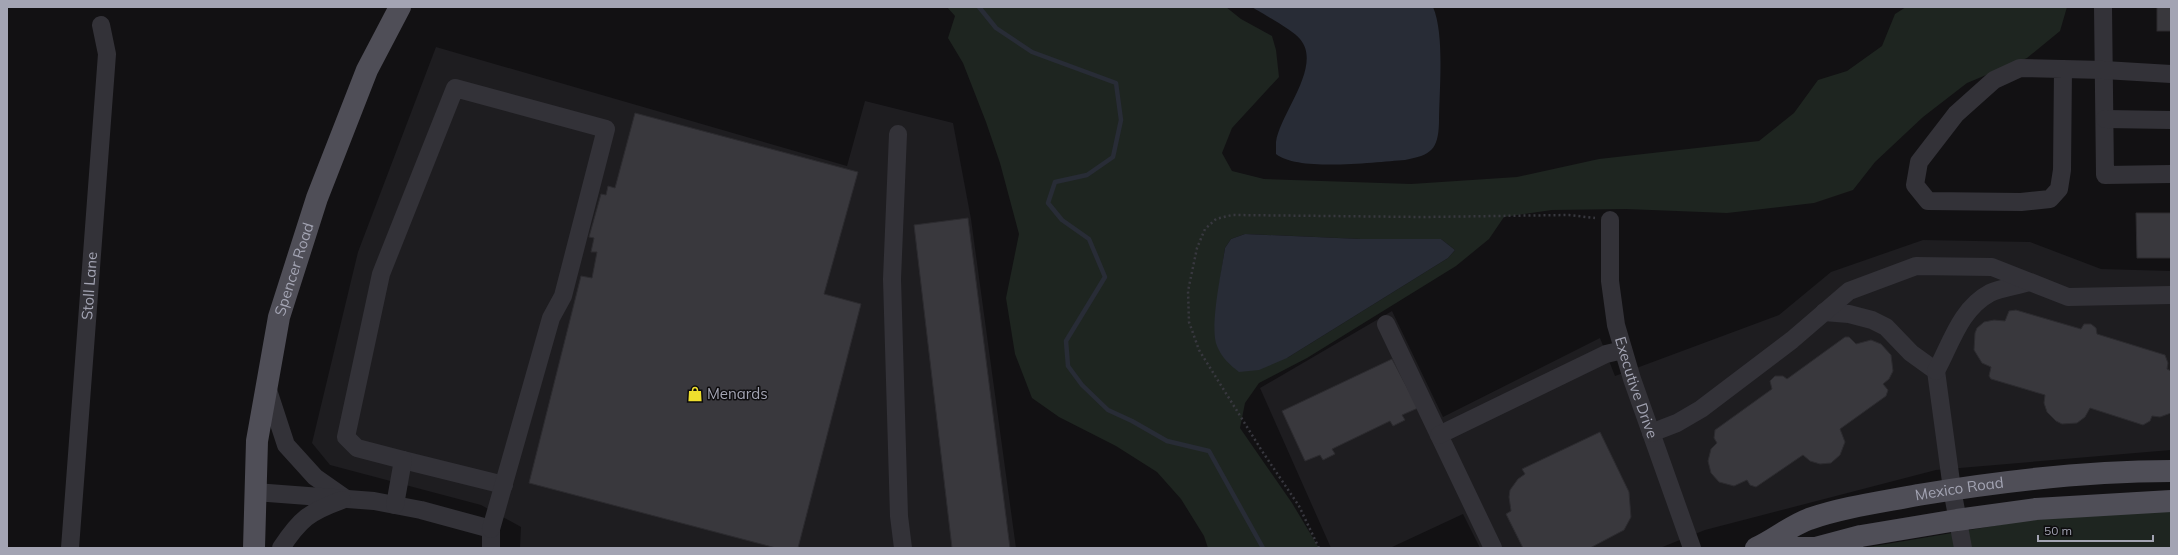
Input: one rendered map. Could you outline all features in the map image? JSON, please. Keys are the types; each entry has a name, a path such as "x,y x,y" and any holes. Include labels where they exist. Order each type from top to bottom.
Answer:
{"main road":[{"name":"Spencer Road","path":"254,548 257,442 279,318 317,198 366,70 400,7"},
{"name":"Mexico Road","path":"1756,548 1807,520 1838,511 1952,489 2001,482 2078,475 2171,471"},
{"name":"Mexico Road","path":"1756,548 1816,548 1860,536 1957,520 2036,510 2171,501"}],"street":[{"path":"2103,7 2105,175 2171,174"},
{"name":"Stoll Lane","path":"70,548 107,54 101,25"},
{"path":"2063,69 2062,170 2059,189 2050,199 2020,202 1928,201 1915,185 1919,162 1956,114 1994,80 2020,68 2063,69 2104,70 2171,74"},
{"path":"491,548 492,529 504,485 551,318 563,296 606,129 455,88 381,274 346,437 357,448 504,485"},
{"path":"2105,119 2171,120"},
{"path":"898,134 892,279 899,516 903,548"},
{"name":"Executive Drive","path":"1610,220 1610,281 1616,325 1651,433 1692,548"},
{"path":"1651,433 1677,423 1701,409 1792,340 1849,291 1916,266 1992,267 2068,297 2171,295"},
{"path":"1963,548 1952,489 1936,371 1963,317 1973,306 1991,293 2029,282"},
{"path":"1824,312 1849,314 1872,320 1886,327 1911,353 1936,371"},
{"path":"1386,324 1493,548"},
{"path":"1439,435 1606,354 1623,350"},
{"path":"267,387 286,444 315,477 346,499"},
{"path":"395,505 403,460"},
{"path":"255,492 346,499 395,505 492,529"},
{"path":"281,548 295,526 316,510 346,499"}],"path":[{"path":"1319,548 1299,506 1262,451 1199,350 1189,322 1188,291 1197,248 1205,229 1216,220 1232,215 1423,217 1569,215 1610,220"}],"shaded area":[{"path":"947,7 1226,7 1241,19 1272,36 1276,50 1279,77 1232,128 1222,153 1232,171 1264,179 1411,184 1517,177 1599,159 1759,141 1794,113 1818,80 1847,71 1882,46 1895,14 1906,7 2067,7 2060,31 2027,58 1967,83 1923,117 1875,162 1853,190 1814,203 1727,213 1626,209 1552,210 1504,217 1489,239 1456,266 1307,358 1259,383 1245,403 1240,428 1292,503 1319,548 1208,548 1204,536 1181,499 1157,472 1116,446 1059,417 1032,398 1015,354 1006,298 1019,234 1000,163 986,122 963,63 948,38 955,16","holes":["1245,234 1360,239 1441,239 1455,250 1448,258 1287,358 1218,294 1225,248 1231,239"]},
{"path":"1252,7 1433,7 1437,19 1440,48 1439,123 1435,145 1427,153 1414,158 1357,164 1301,163 1287,160 1276,154 1276,142 1279,130 1304,76 1307,62 1306,50 1296,35"},
{"path":"436,47 847,166 865,101 953,123 971,219 1016,548 520,548 521,527 481,505 330,465 312,443 358,252"},
{"path":"1245,234 1360,239 1441,239 1455,250 1448,258 1287,358 1259,370 1239,372 1226,361 1221,354 1217,346 1214,326 1225,248 1231,239"},
{"path":"1923,240 2030,242 2101,269 2171,271 2171,450 1936,470 1705,530 1660,548 1480,548 1463,514 1390,548 1331,548 1260,388 1392,311 1443,417 1600,338 1615,376 1779,315 1831,272"},
{"path":"2171,510 2171,548 1863,548 2023,521 2087,515"}],"building":[{"path":"2157,7 2171,7 2171,31 2157,31"},
{"name":"Menards","path":"635,113 858,172 824,294 861,304 798,548 776,548 529,483 581,276 592,278 597,252 591,252 594,238 589,237 601,194 606,195 608,186 615,188"},
{"path":"2136,213 2171,213 2171,258 2137,258"},
{"path":"968,218 1010,548 952,548 914,225"},
{"path":"2016,310 2081,329 2084,324 2091,324 2096,328 2097,334 2165,355 2168,363 2167,369 2171,371 2171,413 2160,417 2152,416 2150,421 2143,425 2090,408 2085,417 2077,423 2062,424 2056,421 2047,412 2044,403 2045,395 1991,379 1989,376 1991,367 1982,363 1974,350 1975,333 1977,328 1984,322 1994,320 2005,321 2009,311"},
{"path":"1845,337 1849,337 1856,344 1871,340 1881,344 1891,355 1893,371 1889,379 1883,384 1888,390 1886,396 1840,429 1845,442 1840,455 1831,463 1820,464 1810,461 1803,455 1756,487 1750,485 1747,480 1734,486 1719,482 1711,473 1708,461 1711,449 1717,443 1714,438 1715,430 1772,389 1770,381 1775,376 1783,376 1787,379"},
{"path":"1392,359 1418,408 1402,415 1405,420 1393,426 1390,421 1332,449 1335,454 1323,460 1320,455 1305,461 1282,411"},
{"path":"1600,432 1629,492 1631,517 1624,530 1590,548 1523,548 1506,514 1511,511 1509,497 1510,490 1518,479 1525,474 1522,469"}],"waterway":[{"path":"979,7 996,28 1032,52 1116,83 1121,120 1113,157 1087,175 1055,182 1048,203 1062,220 1089,239 1105,277 1066,341 1068,366 1082,385 1108,410 1132,421 1167,441 1209,451 1263,548"}],"place":[{"name":"Menards","path":"695,394"}]}
